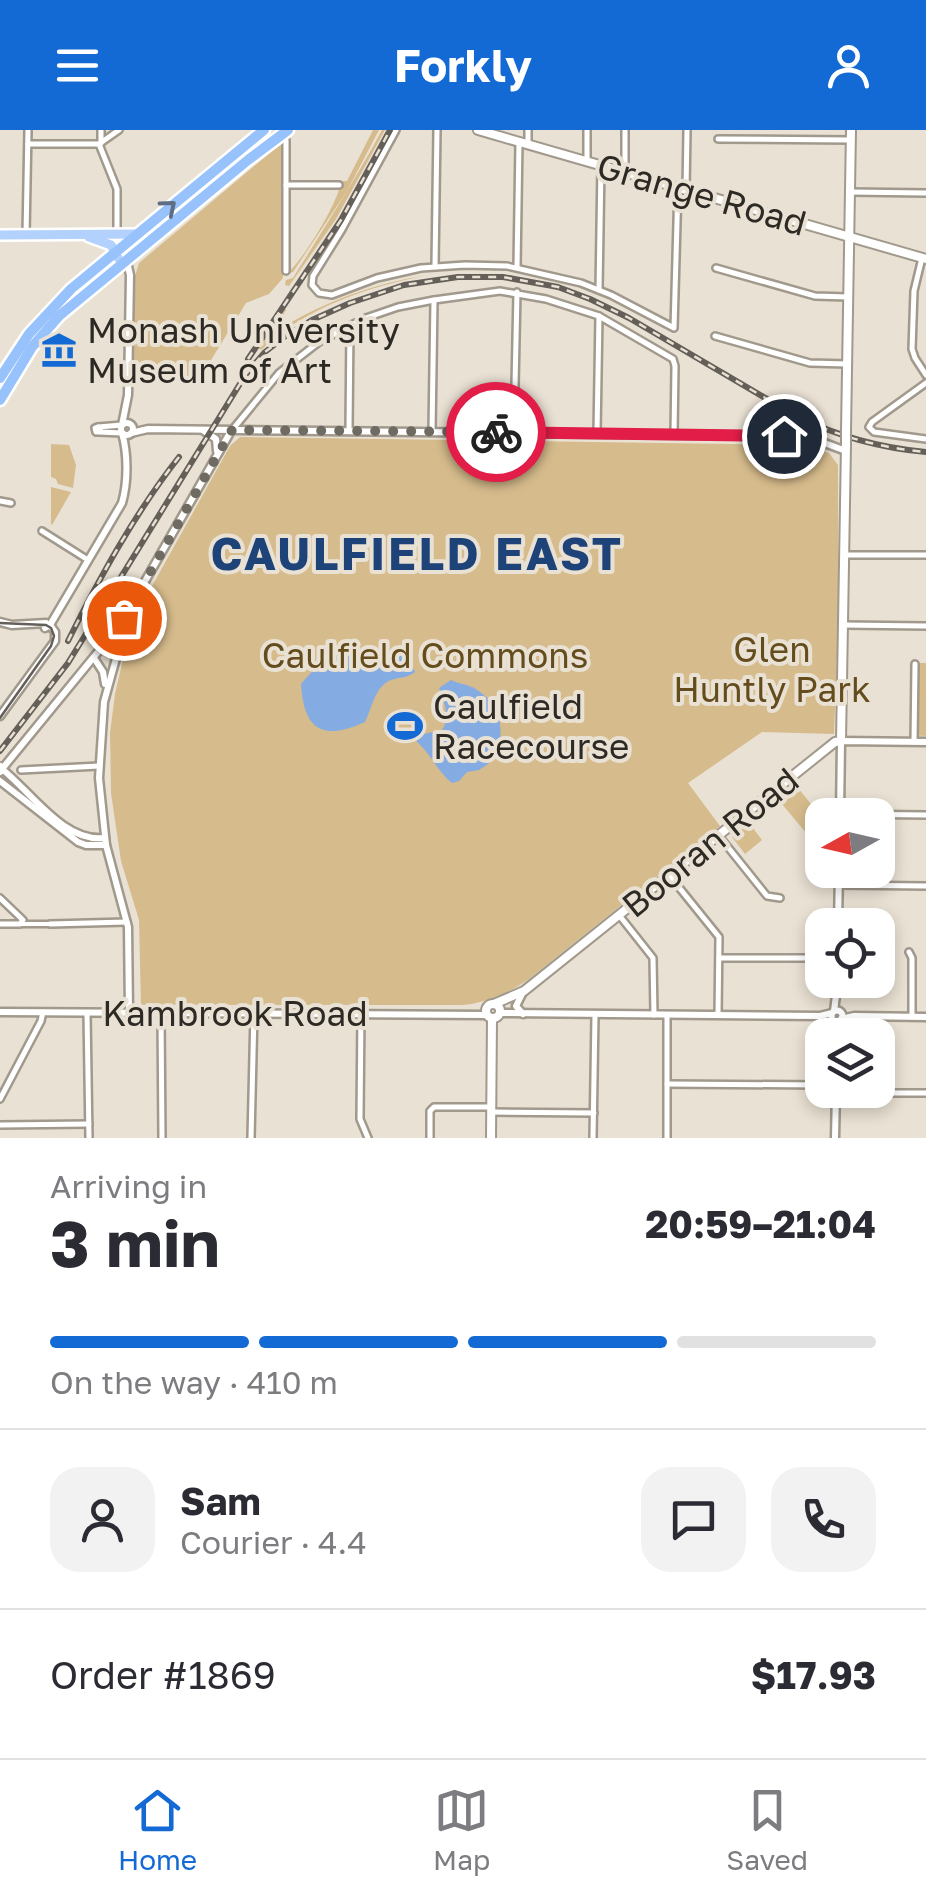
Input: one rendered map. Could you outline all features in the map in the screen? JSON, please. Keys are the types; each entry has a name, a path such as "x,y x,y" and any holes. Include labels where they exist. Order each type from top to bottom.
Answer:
{"highway":[{"path":"0,378 19,348 64,296 264,130"},
{"path":"0,400 39,338 70,306 286,132"}],"main road":[{"name":"Grange Road","path":"478,130 924,258"},
{"path":"841,741 851,135"},
{"path":"0,235 138,234"},
{"path":"98,236 119,250 124,263"},
{"path":"98,236 104,247 100,264"},
{"name":"Booran Road","path":"493,1012 841,741"},
{"path":"491,1138 493,1012"}],"street":[{"path":"26,235 28,130"},
{"path":"101,130 100,144 117,189 117,233"},
{"path":"28,144 100,144 120,130"},
{"path":"396,130 312,280 319,293 332,295 389,275 435,266 517,267 599,290 674,328 687,130"},
{"path":"435,266 437,130"},
{"path":"517,267 528,130"},
{"path":"587,162 588,130"},
{"path":"624,172 625,130"},
{"path":"286,132 286,271"},
{"path":"718,139 851,135"},
{"path":"599,290 601,166"},
{"path":"286,186 339,185"},
{"path":"850,192 926,193"},
{"path":"0,716 48,649 47,625 122,503 128,292 144,248"},
{"path":"924,258 914,291 912,349 926,375"},
{"path":"124,263 130,278"},
{"path":"124,263 128,292"},
{"path":"716,268 814,296 848,297"},
{"path":"106,842 74,833 1,769 124,618 232,430 280,372 319,342 387,311 434,300 494,291 563,303 599,316 674,360 674,434"},
{"path":"514,432 516,292"},
{"path":"432,431 434,300"},
{"path":"597,433 599,316"},
{"path":"349,430 350,325"},
{"path":"715,336 813,363 847,364"},
{"path":"926,383 870,426 874,432 926,440"},
{"path":"98,429 799,436 846,448"},
{"path":"199,430 216,439 216,457"},
{"path":"0,501 11,503"},
{"path":"42,530 88,560"},
{"path":"844,555 926,556"},
{"path":"124,618 106,690 99,766 106,842 127,922 129,1013"},
{"path":"0,625 47,625"},
{"path":"843,626 926,626"},
{"path":"106,643 114,645 116,653"},
{"path":"94,658 104,672 106,690"},
{"path":"914,742 915,664"},
{"path":"840,798 841,741 926,742"},
{"path":"22,770 99,766"},
{"path":"0,780 78,842 106,842"},
{"path":"895,815 926,815"},
{"path":"719,836 767,896 780,898"},
{"path":"669,876 719,937 718,1016"},
{"path":"895,886 926,886"},
{"path":"0,898 22,917 20,924"},
{"path":"619,915 653,958 654,1015"},
{"path":"0,924 127,922"},
{"path":"910,952 912,1017"},
{"path":"719,958 805,958"},
{"path":"523,1014 516,1003 524,991"},
{"path":"837,998 837,1016 926,1017"},
{"name":"Kambrook Road","path":"0,1012 837,1016"},
{"path":"0,1099 38,1024 40,1012"},
{"path":"87,1013 89,1138"},
{"path":"251,1138 254,1013"},
{"path":"160,1014 162,1138"},
{"path":"361,1014 360,1118 368,1138"},
{"path":"594,1014 594,1138"},
{"path":"667,1015 667,1138"},
{"path":"667,1084 805,1085"},
{"path":"895,1093 926,1094"},
{"path":"430,1138 430,1111 434,1106 594,1113"},
{"path":"836,1108 836,1138"},
{"path":"0,1126 89,1124"}],"green space":[{"path":"373,130 379,130 347,191 293,272 286,274 319,231 341,181 347,181"},
{"path":"382,130 336,219 289,286 285,285 286,280 293,278"},
{"path":"284,141 283,278 269,294 246,303 208,365 201,365 179,379 133,378 133,283 139,263"},
{"path":"428,275 383,285 339,301 297,322 261,350 258,347 285,308 278,330 313,311 350,295 389,283"},
{"name":"Caulfield Racecourse","path":"240,437 802,445 829,453 838,465 834,734 762,732 688,783 720,826 529,979 498,996 463,1005 141,1005 139,920 121,861 111,793 110,733 115,694 142,604 230,446"},
{"path":"51,444 69,445 76,465 73,488 58,484 51,477"},
{"path":"51,487 71,492 52,525 51,524"},
{"path":"911,663 926,663 926,736 911,735"},
{"path":"799,789 806,798 805,832 782,804"},
{"path":"749,823 762,840 745,854 732,837"}],"water":[{"path":"364,648 401,654 415,672 381,687 365,722 338,731 318,728 306,712 301,684 328,658"},
{"path":"451,680 474,688 490,701 501,734 498,754 488,764 452,783 416,741 419,735 442,730 445,725 445,704 439,688"}],"tram line":[{"path":"0,623 46,625 54,636 0,718"}],"railway":[{"path":"248,359 341,220 390,130"},
{"path":"0,751 68,663 246,374 265,352 312,320 404,285 458,277 503,277 558,287 629,318 811,423 875,444 926,452"},
{"path":"68,641 119,546 179,457"}],"way so far":[{"path":"124,618 232,430 496,432"}],"place":[{"name":"Monash University Museum of Art","path":"59,350"},
{"name":"Caulfield Racecourse","path":"405,726"}],"district":[{"name":"CAULFIELD EAST","path":"417,553"}],"route":[{"path":"496,432 784,436"}],"park label":[{"name":"Caulfield Commons","path":"425,655"},
{"name":"Glen Huntly Park","path":"772,669"}]}
